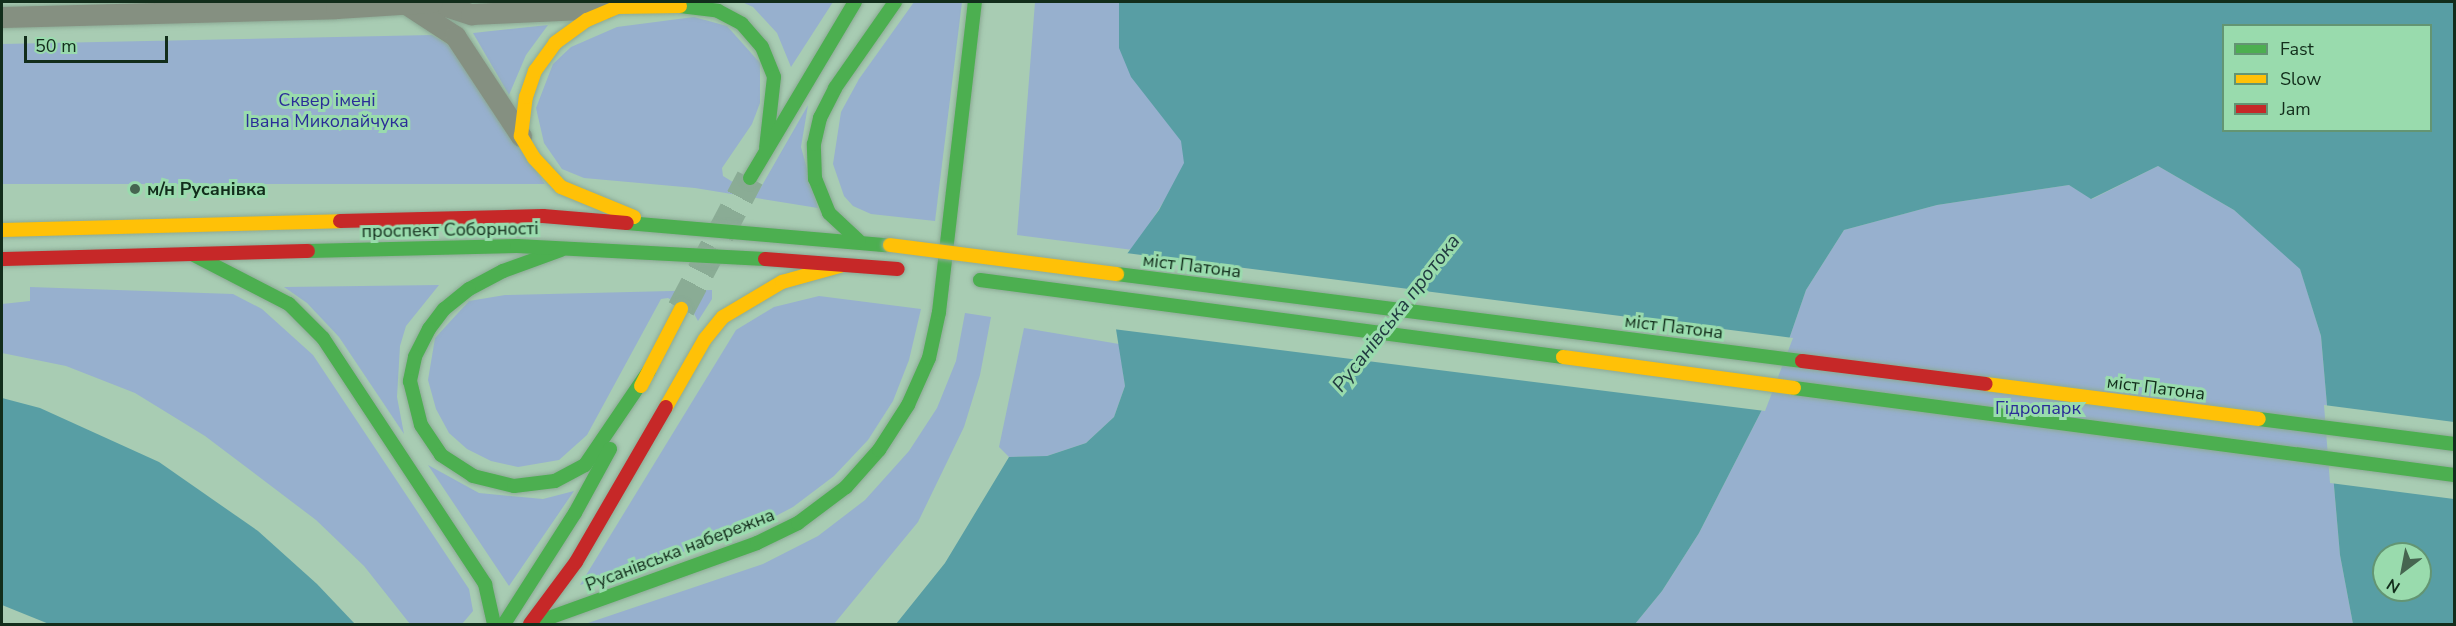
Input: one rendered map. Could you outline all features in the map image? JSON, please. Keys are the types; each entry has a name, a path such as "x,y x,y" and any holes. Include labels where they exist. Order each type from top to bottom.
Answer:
{"main road":[{"path":"750,178 855,2"},
{"path":"859,241 829,213 816,178 814,144 820,118 835,88 894,2"},
{"name":"Русанівська набережна","path":"531,624 757,543 798,523 846,487 879,450 908,405 929,358 939,312 952,217 975,2"},
{"path":"649,222 585,200 561,187 534,158 522,136 526,97 536,71 555,43 587,20 617,8 681,6 718,11 742,24 762,47 774,77 766,148"},
{"name":"проспект Соборності","path":"2,230 543,216 649,222 890,245"},
{"name":"міст Патона","path":"890,245 2454,444"},
{"path":"571,247 503,271 469,289 444,309 415,357 410,381 421,425 441,455 473,476 514,486 555,481 585,465 649,370"},
{"name":"проспект Соборності","path":"2,259 571,247 853,263 904,270"},
{"path":"192,254 289,304 323,338 485,584 494,624"},
{"name":"Русанівська набережна","path":"531,624 576,562 705,339 723,316 782,282 853,263"},
{"path":"934,274 2454,475"},
{"path":"504,624 575,513 681,309"}],"street":[{"path":"2,17 433,2 471,14 617,8"},
{"path":"406,4 455,36 522,136"}],"green space":[{"path":"742,2 833,2 791,67 777,33 753,7"},
{"path":"914,2 962,2 935,221 871,214 853,206 844,196 833,164 841,112 859,79"},
{"path":"1035,2 1242,2 1249,67 1133,250 1017,235"},
{"path":"694,17 727,26 760,63 760,103 752,124 722,168 723,176 751,193 760,189 808,105 801,147 818,208 695,188 584,178 562,169 544,143 536,108 553,64 571,47 617,27"},
{"path":"548,25 526,55 509,95 473,33"},
{"name":"Сквер імені Івана Миколайчука","path":"432,35 453,47 545,184 2,184 2,44"},
{"name":"Гідропарк","path":"2158,166 2234,210 2300,268 2321,336 2340,555 2353,624 1635,624 1662,591 1699,533 1770,394 1806,290 1844,230 1937,205 2069,185 2092,199"},
{"path":"439,285 406,326 400,346 397,397 404,434 339,337 307,303 284,287"},
{"path":"30,287 233,294 262,309 313,355 469,589 473,611 462,624 410,624 364,566 316,520 205,436 135,393 66,366 2,353 2,304 30,301"},
{"path":"712,290 712,299 698,321 693,312 668,298 661,299 587,435 559,460 518,467 491,461 467,449 449,433 436,409 428,380 435,338 469,301 505,295"},
{"path":"819,296 921,309 909,360 893,401 868,440 834,476 793,507 745,532 580,585 736,330 774,307"},
{"path":"965,313 991,317 980,375 964,427 918,522 834,624 585,624 763,564 818,536 865,500 909,451 937,408 956,361"},
{"path":"1024,328 1119,344 1125,386 1114,417 1086,443 1047,456 1009,457 999,447"},
{"path":"428,465 479,493 543,499 574,491 509,586"}],"water":[{"name":"Русанівська протока","path":"1119,2 2454,2 2454,624 2353,624 2340,555 2321,336 2300,269 2234,210 2158,166 2091,199 2069,185 1937,205 1844,230 1806,290 1770,394 1699,533 1662,591 1635,624 896,624 945,563 1009,457 1047,456 1086,443 1114,417 1125,386 1109,285 1116,269 1159,210 1184,163 1181,141 1131,77 1119,48"},
{"path":"2,398 40,408 159,462 258,531 317,584 355,624 49,624 2,605"}],"pier":[{"path":"1126,253 1793,338 1765,411 1113,329 1106,285 1113,267"},
{"path":"2324,405 2454,422 2454,499 2330,483"}],"tunnel":[{"path":"681,309 750,178"}],"traffic: fast":[{"path":"750,178 855,2"},
{"path":"859,241 829,213 815,179 814,144 820,118 835,88 895,2"},
{"path":"532,624 757,543 798,523 846,487 879,450 908,405 929,358 939,312 975,2"},
{"path":"680,6 718,11 742,24 762,47 774,77 766,148"},
{"path":"627,223 886,245"},
{"path":"308,251 517,246 765,259"},
{"path":"561,250 503,271 469,289 444,309 429,329 415,357 410,381 421,425 441,455 473,476 514,486 555,481 585,465 649,371"},
{"path":"192,254 289,304 323,338 485,584 494,624"},
{"path":"1117,274 1802,361"},
{"path":"980,280 1563,357"},
{"path":"1794,388 2454,475"},
{"path":"2259,419 2454,444"},
{"path":"504,624 575,513 610,449"}],"traffic: slow":[{"path":"634,217 561,187 534,158 521,136 526,97 535,71 555,43 587,20 617,7 680,6"},
{"path":"2,230 340,221"},
{"path":"890,245 1117,274"},
{"path":"666,407 705,339 723,317 782,282 840,266"},
{"path":"641,386 681,309"},
{"path":"1563,357 1794,388"},
{"path":"1986,384 2259,419"}],"traffic: jam":[{"path":"340,221 543,216 627,223"},
{"path":"2,259 308,251"},
{"path":"765,259 898,269"},
{"path":"1802,361 1986,384"},
{"path":"530,624 576,562 666,407"}],"place":[{"name":"м/н Русанівка","path":"135,189"}]}
